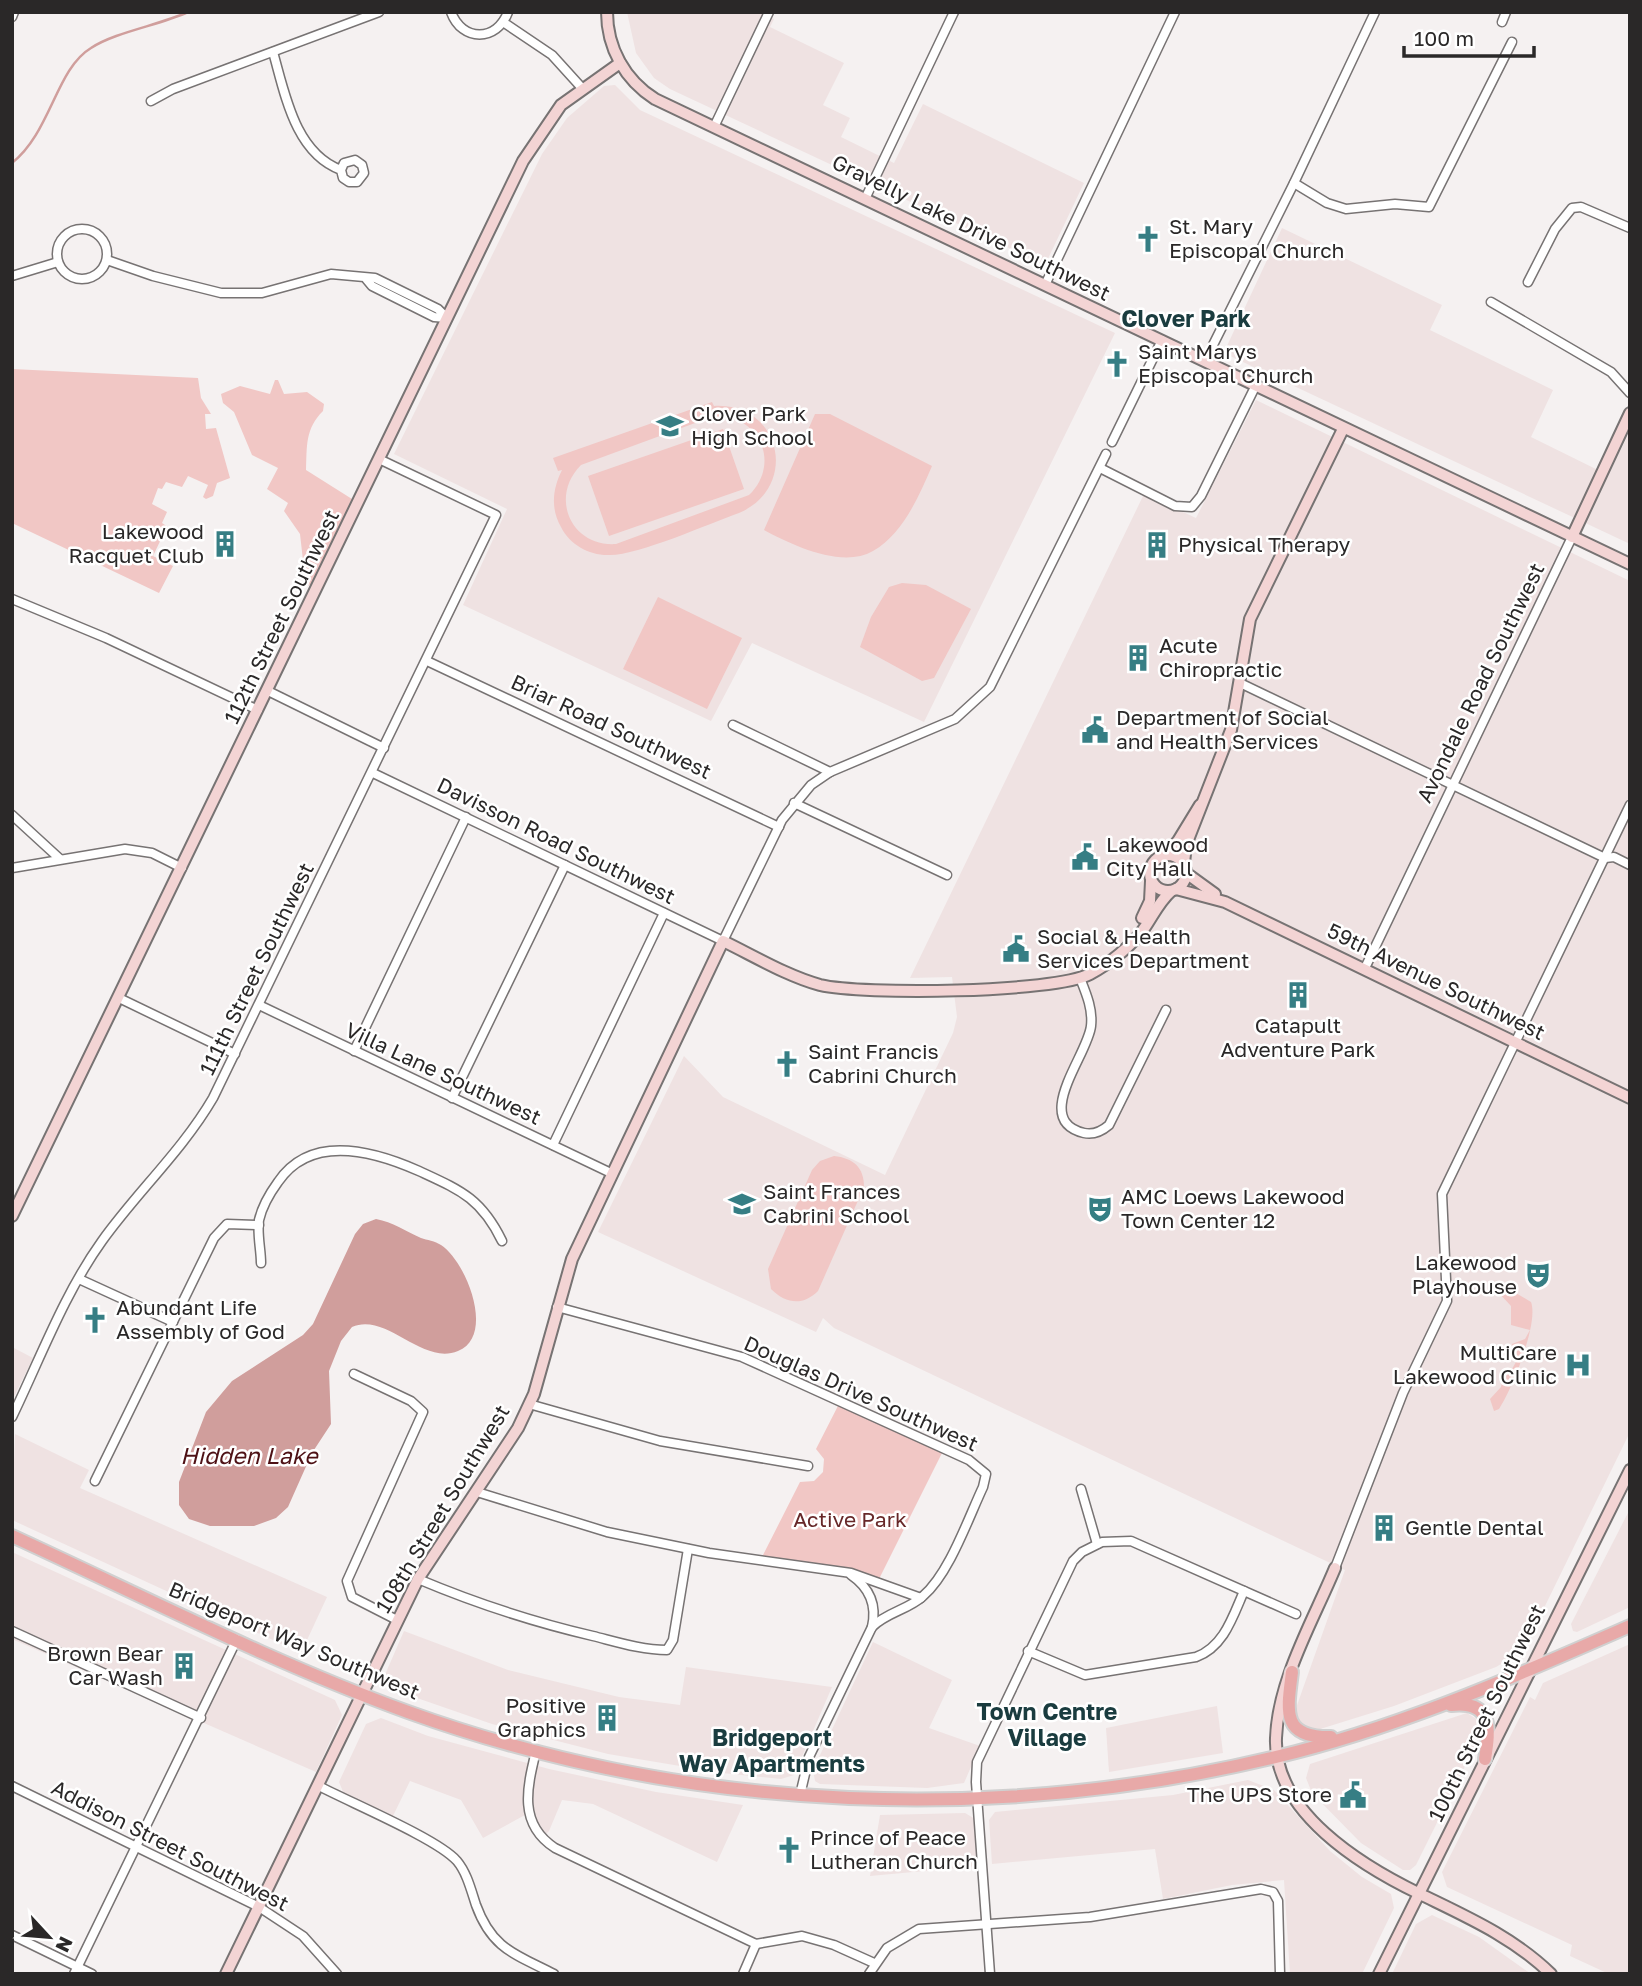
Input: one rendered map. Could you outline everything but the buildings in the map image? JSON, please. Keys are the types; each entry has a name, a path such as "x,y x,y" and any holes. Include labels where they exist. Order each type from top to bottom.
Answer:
{"main road":[{"name":"Bridgeport Way Southwest","path":"12,1536 362,1694 443,1724 536,1751 672,1780 864,1800 977,1798 1138,1783 1277,1756 1430,1709 1529,1671 1630,1626"},
{"path":"1292,1672 1289,1712 1296,1729 1310,1737 1345,1737"},
{"path":"1430,1709 1463,1704 1483,1713 1489,1731 1485,1759"}],"street":[{"path":"12,17 15,12"},
{"path":"151,101 173,89 379,12"},
{"path":"451,12 454,22 469,34 488,34 503,22 508,12"},
{"name":"Gravelly Lake Drive Southwest","path":"607,12 608,34 620,63 646,93 1343,429 1630,564"},
{"path":"714,127 769,12"},
{"path":"865,199 954,12"},
{"path":"1045,285 1175,12"},
{"path":"1205,361 1294,183 1374,12"},
{"path":"1502,22 1506,12"},
{"path":"503,22 552,55 581,87"},
{"path":"1294,183 1327,203 1346,209 1395,204 1429,207 1511,42"},
{"path":"273,52 283,88 307,145 321,160 341,170"},
{"name":"112th Street Southwest","path":"12,1216 540,131 561,105 581,87 620,63"},
{"path":"1528,282 1555,229 1573,208 1581,207 1630,228"},
{"path":"85,228 100,236 108,251 107,260 98,274 83,279 68,275 58,262 58,246 68,232 85,228"},
{"path":"107,260 153,276 221,293 274,291 331,274 354,275 434,317 447,318"},
{"path":"12,275 58,262"},
{"path":"1491,302 1611,372 1630,393"},
{"path":"1112,442 1162,340"},
{"path":"1100,468 1178,507 1192,507 1200,499 1255,385"},
{"name":"Avondale Road Southwest","path":"1365,968 1630,413"},
{"path":"1107,454 1018,636 983,696 944,725 830,772 794,803 779,827 723,942 803,979 847,989 1041,985 1080,978 1099,969 1128,945 1174,890 1184,882 1186,845 1228,737 1250,619 1343,429"},
{"name":"111th Street Southwest","path":"12,1417 79,1279 113,1226 195,1126 235,1054 496,514 379,459"},
{"path":"12,599 106,638 258,710"},
{"name":"Briar Road Southwest","path":"427,661 779,827"},
{"path":"1240,683 1605,858 1614,857 1630,864"},
{"path":"268,691 384,748"},
{"path":"733,725 830,772"},
{"name":"Davisson Road Southwest","path":"373,773 723,942"},
{"path":"1128,945 1150,901 1152,863 1167,854 1204,800"},
{"path":"794,803 947,875"},
{"path":"1551,1974 1502,1935 1372,1869 1327,1835 1290,1792 1277,1756 1278,1719 1292,1672 1404,1392 1447,1301 1442,1194 1630,805"},
{"path":"12,816 60,859"},
{"path":"354,1051 466,817"},
{"path":"12,868 134,849 182,868"},
{"path":"1167,854 1177,856 1185,868"},
{"path":"452,1098 565,865"},
{"name":"59th Avenue Southwest","path":"1185,868 1225,902"},
{"path":"1151,881 1159,890 1174,890"},
{"name":"59th Avenue Southwest","path":"1174,890 1225,902 1630,1098"},
{"path":"553,1145 664,913"},
{"name":"108th Street Southwest","path":"226,1974 418,1579 518,1427 529,1404 572,1259 723,942"},
{"path":"1080,978 1090,1007 1091,1024 1088,1040 1066,1086 1060,1111 1066,1122 1082,1132 1097,1132 1109,1125 1166,1010"},
{"path":"119,998 235,1054"},
{"name":"Villa Lane Southwest","path":"259,1005 613,1174"},
{"path":"261,1263 259,1225 267,1199 290,1166 320,1152 374,1154 470,1196 491,1219 502,1241"},
{"path":"95,1481 220,1229 232,1223 259,1225"},
{"path":"79,1279 173,1322"},
{"name":"Douglas Drive Southwest","path":"558,1307 766,1367 969,1461 986,1474 983,1487 940,1575 921,1598"},
{"path":"354,1374 411,1401 423,1412 347,1581 348,1592 354,1598 397,1620"},
{"path":"529,1404 660,1441 808,1466"},
{"name":"100th Street Southwest","path":"1379,1974 1630,1470"},
{"path":"1081,1489 1097,1544"},
{"path":"477,1492 572,1523 688,1549 867,1577 921,1598"},
{"path":"990,1974 975,1775 979,1756 1070,1566 1082,1552 1097,1544 1114,1539 1131,1541 1296,1614"},
{"path":"418,1579 470,1601 583,1634 664,1651 672,1643 688,1549"},
{"path":"800,1795 807,1762 872,1627 875,1611 868,1592 858,1580 837,1571"},
{"path":"1028,1651 1085,1675 1199,1656 1222,1637 1244,1591"},
{"path":"872,1627 885,1616 921,1598"},
{"path":"12,1631 201,1718"},
{"path":"76,1970 201,1718 237,1639"},
{"path":"536,1751 527,1806 532,1823 546,1842 757,1944 803,1936 834,1945 874,1963"},
{"name":"Addison Street Southwest","path":"12,1786 259,1907 303,1936 337,1974"},
{"path":"319,1786 448,1853 465,1874 483,1923 494,1940 506,1950 554,1974"},
{"path":"869,1974 874,1963 894,1942 919,1929 1090,1917 1258,1889 1273,1892 1277,1898 1280,1974"},
{"path":"12,1935 76,1970 92,1974"},
{"path":"743,1974 757,1944"}],"shaded area":[{"path":"627,12 761,12 774,19 770,27 844,63 823,105 850,118 841,137 894,163 923,104 1084,183 1045,265 670,89 654,78 636,53"},
{"name":"Clover Park High School","path":"615,85 640,110 1115,333 924,722 752,643 711,721 463,605 507,509 394,454 542,154 567,118 604,86"},
{"path":"1282,228 1442,305 1430,330 1553,390 1531,437 1608,475 1630,431 1630,544 1226,354 1226,348"},
{"path":"1256,400 1630,581 1630,1432 1523,1651 1496,1667 1394,1706 1317,1730 1303,1728 1295,1717 1296,1708 1345,1570 834,1328 823,1318 816,1332 598,1232 684,1056 723,1097 885,1175 953,1033 957,1017 952,977 910,978 1144,494 1196,518"},
{"path":"12,1347 33,1358 12,1401"},
{"path":"15,1434 89,1470 80,1488 327,1597 301,1653 12,1520"},
{"path":"1630,1509 1630,1607 1577,1632 1573,1631 1571,1624"},
{"path":"12,1552 335,1700 342,1715 316,1772 12,1639"},
{"path":"404,1631 508,1670 619,1697 680,1705 686,1667 832,1687 794,1775 781,1779 722,1773 608,1754 492,1724 391,1689 384,1677"},
{"path":"873,1642 952,1680 929,1728 980,1746 964,1783 927,1788 820,1784 815,1781 813,1770"},
{"path":"1630,1644 1630,1974 1609,1974 1570,1956 1572,1945 1447,1887 1442,1872 1530,1697 1535,1700 1543,1683"},
{"path":"1217,1706 1223,1753 1109,1772 1106,1728"},
{"path":"1467,1713 1478,1720 1479,1738 1416,1865 1410,1870 1403,1870 1361,1843 1312,1793 1306,1778 1310,1764"},
{"path":"381,1718 428,1736 549,1769 656,1792 743,1805 717,1862 593,1804 562,1800 549,1831 539,1840 531,1831 525,1815 483,1838 461,1800 410,1781 391,1820 344,1794 339,1782 366,1724"},
{"path":"1248,1780 1274,1790 1330,1851 1362,1877 1391,1894 1394,1908 1362,1974 1290,1974 1284,1880 1232,1885 1163,1899 1155,1849 992,1864 989,1820 995,1812 1173,1795"},
{"path":"965,1813 975,1819 978,1866 870,1876 880,1815"},
{"path":"1432,1915 1479,1937 1531,1974 1392,1974 1416,1924"}],"green space":[{"path":"12,369 198,378 201,398 211,414 205,414 206,429 216,428 230,478 217,483 213,496 206,499 203,497 208,485 188,476 182,487 166,482 162,489 158,488 152,504 167,512 162,523 171,529 168,537 163,535 153,556 173,566 159,593 12,523"},
{"path":"275,380 278,380 284,394 307,392 324,404 323,411 310,431 306,470 352,499 311,584 306,587 300,534 284,511 288,503 267,489 278,468 252,455 234,412 223,403 221,394 240,386 270,394"},
{"path":"712,402 714,406 737,408 755,417 767,431 775,448 776,467 770,485 758,501 739,513 638,550 603,555 575,544 561,527 555,513 554,498 562,470 558,471 553,458","holes":["722,416 748,426 762,447 763,471 749,495 616,544 600,543 577,529 566,505 571,478 581,465 706,419"]},
{"path":"815,414 830,414 932,466 916,502 901,525 884,544 861,556 817,553 764,530"},
{"path":"723,429 744,489 609,536 588,476"},
{"path":"902,583 926,585 971,609 934,678 922,681 860,647 871,617 889,587"},
{"path":"658,597 742,638 707,709 623,669"},
{"path":"834,1156 852,1161 860,1169 864,1187 818,1291 800,1301 783,1298 771,1289 768,1269 812,1170 820,1161"},
{"path":"1504,1286 1531,1302 1530,1330 1511,1325 1511,1306 1498,1292"},
{"path":"1530,1330 1511,1387 1499,1409 1494,1411 1490,1399 1501,1387 1503,1377 1509,1374 1516,1362 1512,1344 1525,1339"},
{"name":"Active Park","path":"841,1400 944,1449 878,1581 760,1561 800,1482 814,1481 823,1472 824,1459 816,1449"}],"water":[{"name":"Hidden Lake","path":"376,1219 439,1244 460,1266 473,1298 476,1315 475,1330 469,1343 458,1351 445,1354 418,1346 378,1327 365,1324 352,1327 341,1341 329,1371 331,1424 312,1453 288,1507 276,1518 254,1526 210,1526 189,1519 179,1505 179,1482 206,1412 232,1381 303,1335 313,1324 355,1234 363,1224"}],"waterway":[{"path":"12,163 36,135 69,70 79,58 112,37 188,12"}],"place":[{"name":"St. Mary Episcopal Church","path":"1148,239"},
{"name":"Saint Marys Episcopal Church","path":"1117,364"},
{"name":"Clover Park High School","path":"670,426"},
{"name":"Lakewood Racquet Club","path":"225,544"},
{"name":"Physical Therapy","path":"1157,545"},
{"name":"Acute Chiropractic","path":"1138,658"},
{"name":"Department of Social and Health Services","path":"1095,730"},
{"name":"Lakewood City Hall","path":"1085,857"},
{"name":"Social & Health Services Department","path":"1016,949"},
{"name":"Catapult Adventure Park","path":"1298,995"},
{"name":"Saint Francis Cabrini Church","path":"787,1064"},
{"name":"Saint Frances Cabrini School","path":"742,1204"},
{"name":"AMC Loews Lakewood Town Center 12","path":"1100,1209"},
{"name":"Lakewood Playhouse","path":"1538,1275"},
{"name":"Abundant Life Assembly of God","path":"95,1320"},
{"name":"MultiCare Lakewood Clinic","path":"1578,1365"},
{"name":"Gentle Dental","path":"1384,1528"},
{"name":"Brown Bear Car Wash","path":"184,1666"},
{"name":"Positive Graphics","path":"607,1718"},
{"name":"The UPS Store","path":"1353,1795"},
{"name":"Prince of Peace Lutheran Church","path":"789,1850"}],"district":[{"name":"Clover Park","path":"1186,319"},
{"name":"Town Centre Village","path":"1047,1725"},
{"name":"Bridgeport Way Apartments","path":"772,1751"}]}
